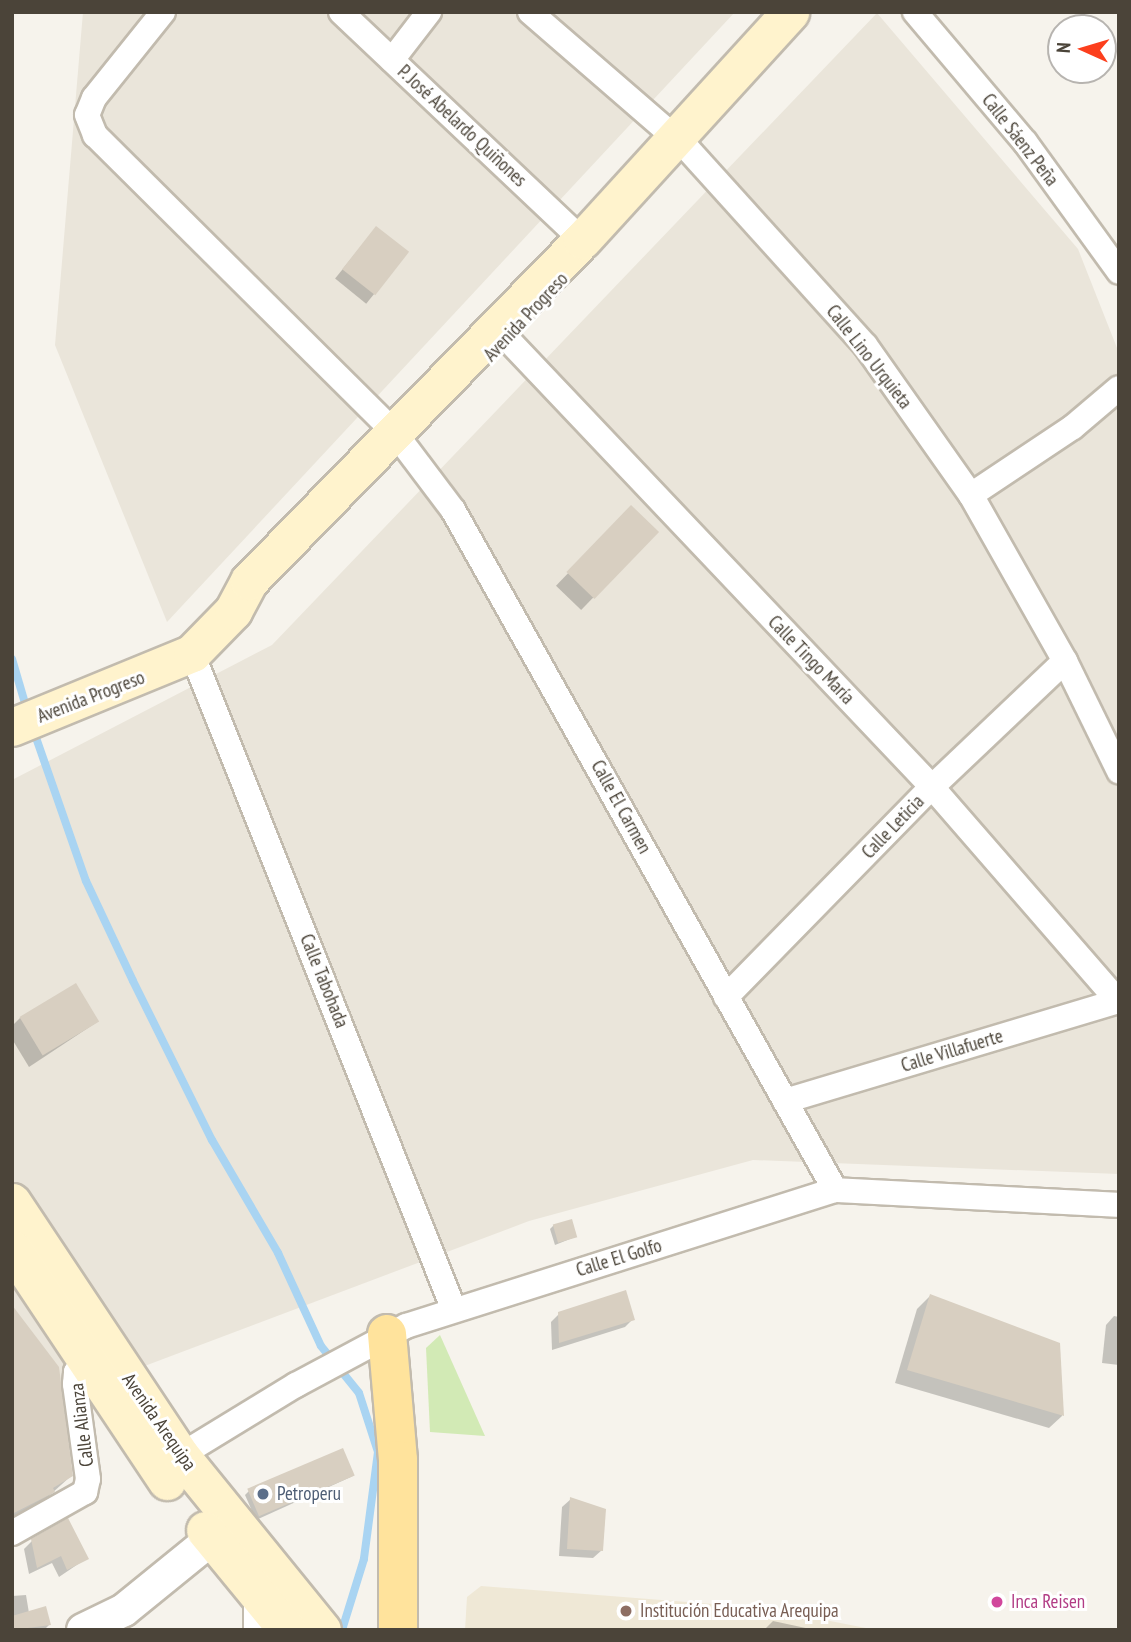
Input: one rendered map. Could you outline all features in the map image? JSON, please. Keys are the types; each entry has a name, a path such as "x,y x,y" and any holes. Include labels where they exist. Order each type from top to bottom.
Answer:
{"main road":[{"name":"Avenida Progreso","path":"499,333 680,142 790,12"},
{"name":"Avenida Progreso","path":"12,727 55,712 191,653 233,611 261,597 582,240 810,12"},
{"name":"Avenida Arequipa","path":"12,1202 169,1462"},
{"name":"Avenida Arequipa","path":"12,1249 85,1360 169,1462 220,1530 256,1593 287,1630"},
{"path":"387,1334 398,1461 398,1630"},
{"name":"Avenida Arequipa","path":"220,1530 322,1630"}],"street":[{"name":"Calle El Carmen","path":"163,12 94,98 87,115 95,135 402,441 453,510 835,1190"},
{"name":"P. José Abelardo Quiñones","path":"341,12 582,240"},
{"path":"392,60 429,12"},
{"name":"Calle Lino Urquieta","path":"530,12 680,142 865,345 971,495 1065,661 1119,771"},
{"name":"Calle Sáenz Peña","path":"915,12 1025,142 1119,272"},
{"name":"Calle Tingo María","path":"499,333 932,787 1119,1001"},
{"path":"971,495 1073,427 1119,388"},
{"name":"Calle Tabohada","path":"191,653 454,1310"},
{"name":"Calle Leticia","path":"726,997 932,787 1065,661"},
{"name":"Calle Villafuerte","path":"785,1101 1119,1001"},
{"name":"Calle El Golfo","path":"169,1462 387,1334 454,1310 835,1190 1119,1205"},
{"name":"Calle Alianza","path":"12,1533 85,1492 88,1479 75,1384 76,1372 85,1360"},
{"path":"83,1630 124,1611 220,1530"},
{"path":"256,1593 256,1630"}],"shaded area":[{"path":"83,12 735,12 167,622 55,345"},
{"path":"877,13 1078,249 1119,353 1119,1174 753,1160 529,1221 12,1416 12,780 272,645"},
{"name":"Institución Educativa Arequipa","path":"481,1586 764,1608 876,1630 465,1630 467,1597"}],"green space":[{"path":"440,1335 485,1436 430,1432 426,1348"}],"building":[{"path":"376,226 409,252 375,295 342,269"},
{"path":"631,505 659,532 594,599 566,572"},
{"path":"76,983 99,1022 43,1056 19,1017"},
{"path":"572,1219 577,1237 558,1243 553,1225"},
{"path":"626,1290 635,1320 559,1343 558,1312"},
{"path":"930,1294 1060,1343 1064,1416 907,1370"},
{"path":"12,1305 59,1367 73,1476 53,1488 55,1492 12,1514"},
{"path":"343,1448 355,1476 259,1516 247,1489"},
{"path":"570,1497 606,1509 603,1551 567,1549"},
{"path":"68,1518 89,1559 67,1570 61,1556 37,1568 31,1539"},
{"path":"46,1606 51,1625 12,1630 12,1616"}],"waterway":[{"path":"12,659 27,710"},
{"path":"33,729 86,881 133,981 212,1140 278,1253 321,1346 359,1393 378,1452 364,1559 342,1630"}],"place":[{"name":"Petroperu","path":"263,1494"},
{"name":"Inca Reisen","path":"997,1602"},
{"name":"Institución Educativa Arequipa","path":"626,1611"}]}
